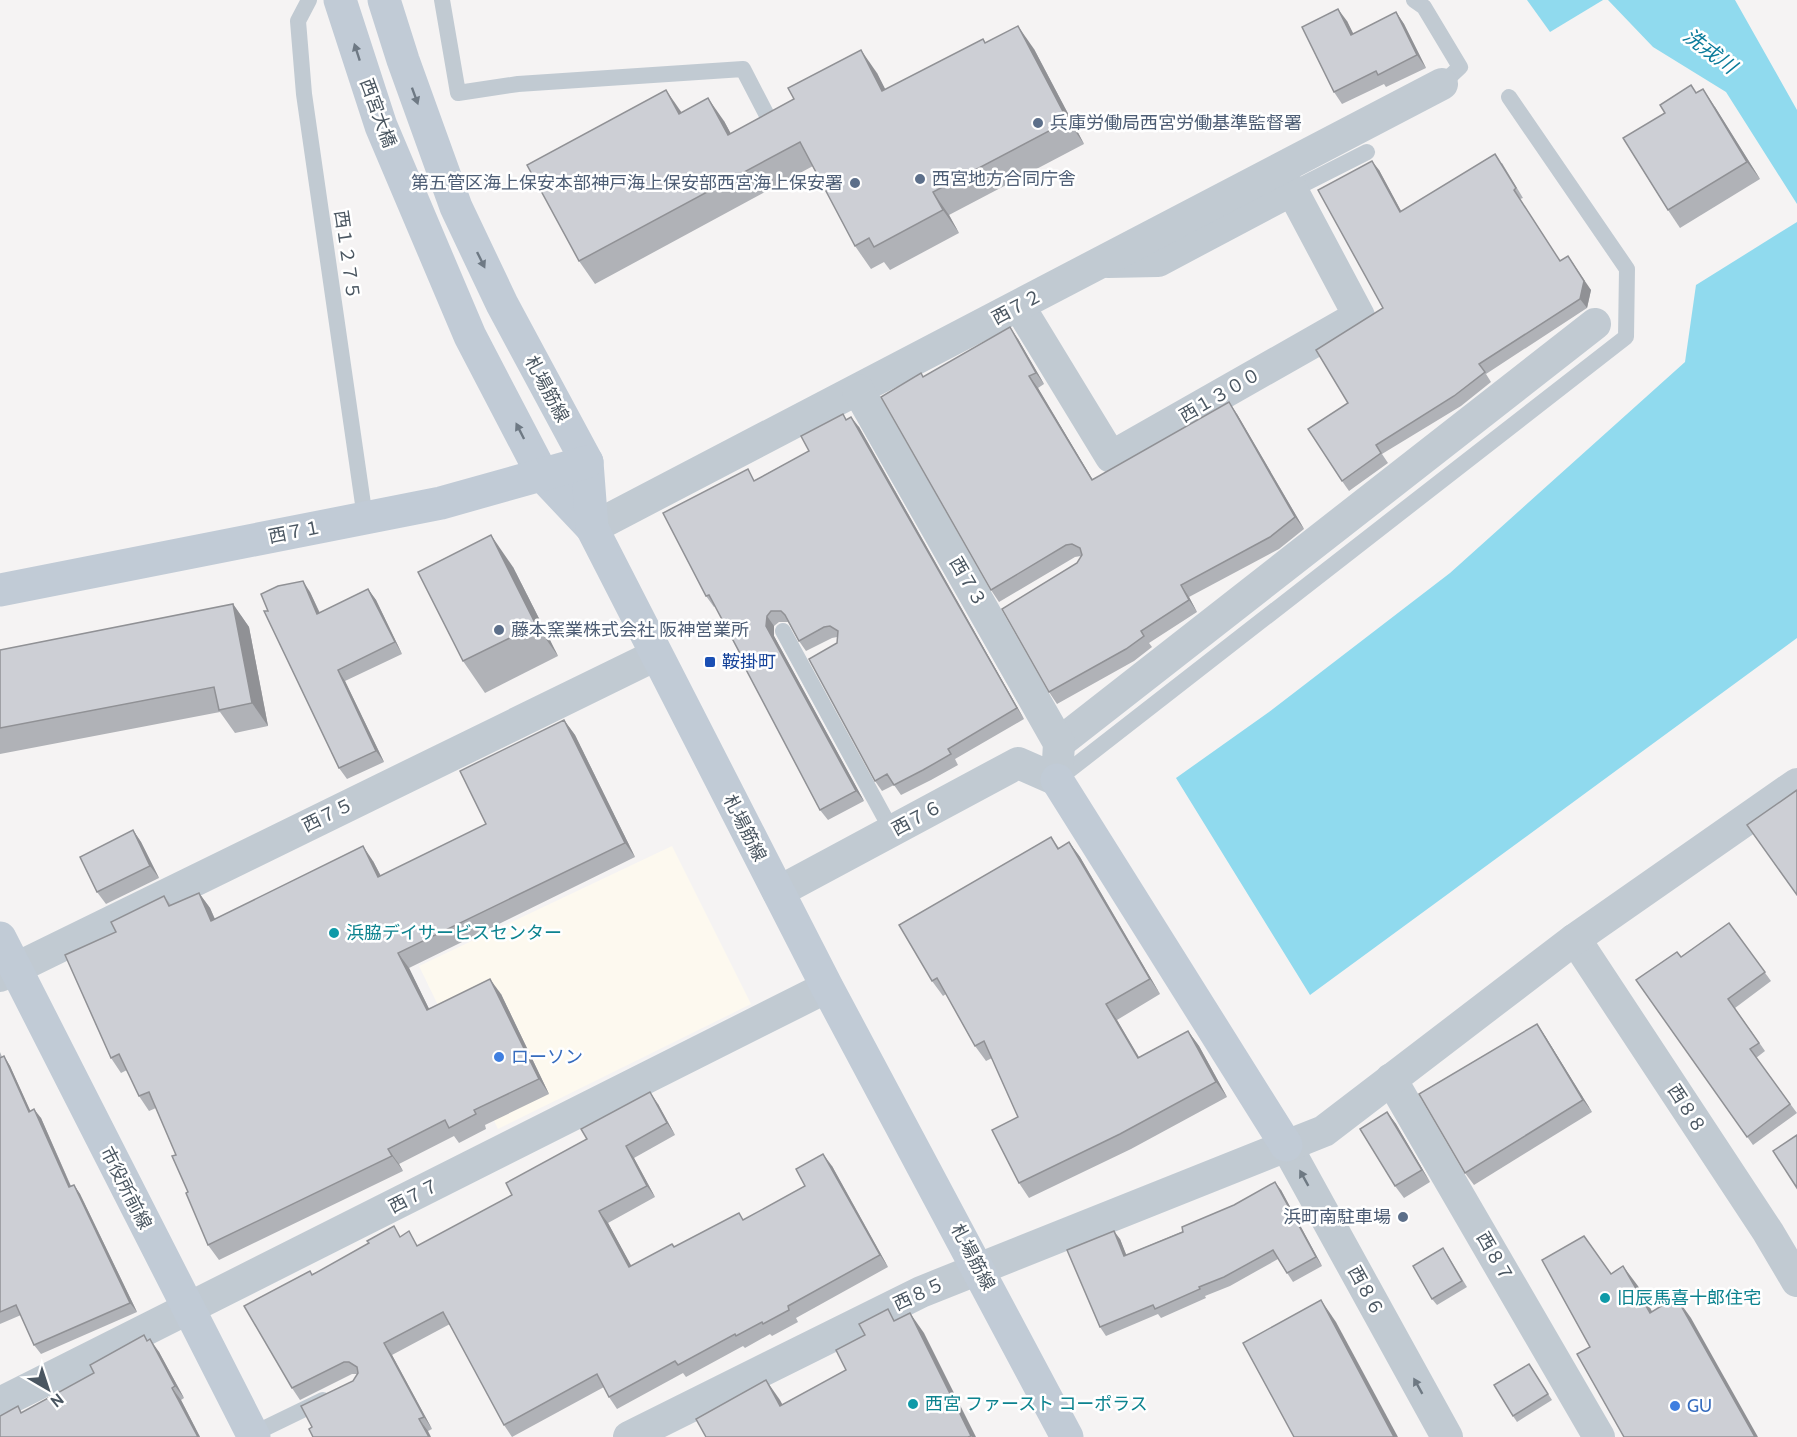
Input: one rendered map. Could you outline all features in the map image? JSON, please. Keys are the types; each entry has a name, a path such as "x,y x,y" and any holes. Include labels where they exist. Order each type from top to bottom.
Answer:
{"street":[{"name":"西宮大橋","path":"340,0 381,126 421,225 470,336 543,476 592,528"},
{"name":"札場筋線","path":"384,0 456,207 502,304 587,462 592,528 827,987 979,1268 1067,1437"},
{"name":"西７２","path":"592,528 1442,84"},
{"path":"1101,262 1158,261 1292,190"},
{"name":"西１３００","path":"1018,306 1110,457 1359,316 1292,190"},
{"path":"1286,1145 1057,780 1059,743 1595,324"},
{"name":"西７３","path":"858,390 995,617 1059,743"},
{"name":"西７１","path":"0,590 441,503 587,462"},
{"name":"西７５","path":"7,972 656,655"},
{"name":"西７６","path":"778,892 1018,763 1057,780"},
{"name":"西８５","path":"629,1437 921,1292 1324,1131 1575,939 1797,784"},
{"name":"市役所前線","path":"0,938 7,972 188,1309 253,1436"},
{"name":"西８８","path":"1575,939 1768,1232 1797,1281"},
{"name":"西７７","path":"0,1403 827,987"},
{"name":"西８７","path":"1390,1079 1599,1437"},
{"name":"西８６","path":"1286,1145 1447,1437"}],"lane":[{"name":"西１２７５","path":"309,0 298,21 304,94 366,518"},
{"path":"442,0 458,93 518,84 743,69 774,129"},
{"path":"1414,0 1424,7 1460,67 1442,84"},
{"path":"1057,780 1626,337 1627,269 1509,98"},
{"path":"1292,190 1366,152"},
{"path":"783,631 892,831"},
{"path":"802,665 819,656"},
{"path":"253,1436 335,1394"}],"shaded area":[{"path":"672,846 751,1004 498,1129 419,966"}],"water":[{"path":"1527,0 1603,0 1550,32"},
{"name":"洗戎川","path":"1608,0 1735,0 1797,110 1797,204 1726,92 1653,47"},
{"path":"1797,222 1797,638 1310,995 1176,778 1269,712 1450,573 1685,362 1696,285"}],"building":[{"path":"1338,9 1351,35 1396,12 1417,55 1378,75 1376,71 1334,92 1302,27"},
{"path":"1018,26 1068,121 933,192 943,210 874,247 869,238 855,246 800,142 579,261 527,165 666,90 679,114 708,98 728,135 794,99 788,88 861,50 882,91 983,39 985,43"},
{"path":"1691,85 1696,93 1703,89 1747,162 1668,210 1623,138 1665,113 1660,105"},
{"path":"1495,154 1516,188 1514,190 1560,261 1568,256 1584,281 1580,299 1479,364 1485,372 1454,396 1376,445 1381,453 1342,481 1308,429 1348,403 1316,350 1383,308 1318,190 1372,161 1400,212"},
{"path":"1010,327 1036,373 1029,376 1092,480 1229,402 1295,517 1270,537 1181,585 1189,600 1141,631 1144,636 1126,649 1049,692 1002,609 1077,563 1082,555 1080,548 1072,544 1066,545 991,590 881,397 921,373 923,377"},
{"path":"843,414 846,420 851,417 1017,708 948,749 951,754 894,785 887,774 875,781 809,659 837,643 838,631 830,626 824,627 799,641 785,615 781,611 771,611 767,616 766,626 856,791 820,810 741,660 743,659 709,595 706,596 663,513 748,469 754,481 809,451 801,436"},
{"path":"491,535 536,625 463,661 418,572"},
{"path":"303,581 317,614 368,589 395,642 338,670 376,751 339,768 264,611 268,611 261,594 278,586"},
{"path":"233,604 252,703 219,710 214,687 0,728 0,650"},
{"path":"564,720 625,843 398,953 427,1010 490,979 539,1079 474,1110 476,1114 449,1128 445,1120 388,1149 392,1156 208,1245 172,1156 176,1155 149,1092 139,1096 119,1054 111,1058 65,955 116,932 111,922 164,896 169,906 199,893 211,921 363,846 378,877 486,824 460,771"},
{"path":"1797,790 1797,895 1747,825"},
{"path":"133,830 150,866 97,892 80,857"},
{"path":"1051,837 1058,849 1069,842 1150,979 1106,1004 1138,1058 1188,1031 1216,1082 1120,1134 1019,1183 992,1130 1018,1117 984,1041 975,1046 937,978 932,981 899,925"},
{"path":"1729,923 1765,972 1728,999 1759,1043 1750,1049 1790,1104 1747,1137 1636,980 1677,952 1681,957"},
{"path":"1537,1024 1583,1100 1465,1173 1419,1094"},
{"path":"4,1056 29,1112 34,1109 69,1187 74,1185 130,1303 34,1345 16,1305 0,1312 0,1058"},
{"path":"650,1092 667,1123 626,1146 647,1186 599,1211 629,1267 672,1244 674,1247 739,1213 743,1220 805,1186 796,1169 823,1154 880,1255 788,1306 789,1310 763,1324 762,1322 736,1336 735,1334 678,1365 675,1361 609,1397 597,1374 504,1425 443,1312 384,1343 424,1417 419,1419 429,1437 313,1437 309,1429 312,1427 301,1406 353,1381 358,1373 357,1367 344,1362 292,1388 244,1306 310,1271 312,1275 394,1226 400,1237 409,1231 417,1246 512,1195 506,1183 587,1139 581,1129"},
{"path":"1387,1112 1422,1170 1395,1186 1360,1129"},
{"path":"1797,1135 1797,1188 1773,1151"},
{"path":"1275,1182 1316,1257 1287,1273 1273,1250 1224,1277 1199,1287 1200,1289 1155,1309 1153,1305 1100,1327 1067,1250 1114,1231 1124,1256 1183,1232 1182,1227 1234,1205"},
{"path":"1584,1236 1611,1274 1623,1266 1650,1313 1676,1297 1755,1437 1624,1437 1577,1354 1590,1347 1542,1260"},
{"path":"1443,1248 1462,1281 1432,1299 1413,1266"},
{"path":"1321,1300 1394,1437 1294,1437 1243,1343"},
{"path":"888,1309 894,1321 910,1313 971,1436 706,1437 696,1419 766,1380 780,1406 846,1370 836,1350 865,1335 859,1324"},
{"path":"144,1335 147,1341 150,1339 175,1386 172,1388 198,1437 0,1437 0,1416 18,1406 21,1413 94,1373 90,1365"},
{"path":"1529,1364 1548,1394 1513,1416 1494,1385"}],"place":[{"name":"兵庫労働局西宮労働基準監督署","path":"1038,123"},
{"name":"西宮地方合同庁舎","path":"920,179"},
{"name":"第五管区海上保安本部神戸海上保安部西宮海上保安署","path":"855,183"},
{"name":"藤本窯業株式会社 阪神営業所","path":"499,630"},
{"name":"鞍掛町","path":"710,662"},
{"name":"浜脇デイサービスセンター","path":"334,933"},
{"name":"ローソン","path":"499,1057"},
{"name":"浜町南駐車場","path":"1403,1217"},
{"name":"旧辰馬喜十郎住宅","path":"1605,1298"},
{"name":"西宮 ファースト コーポラス","path":"913,1404"},
{"name":"GU","path":"1675,1406"}]}
